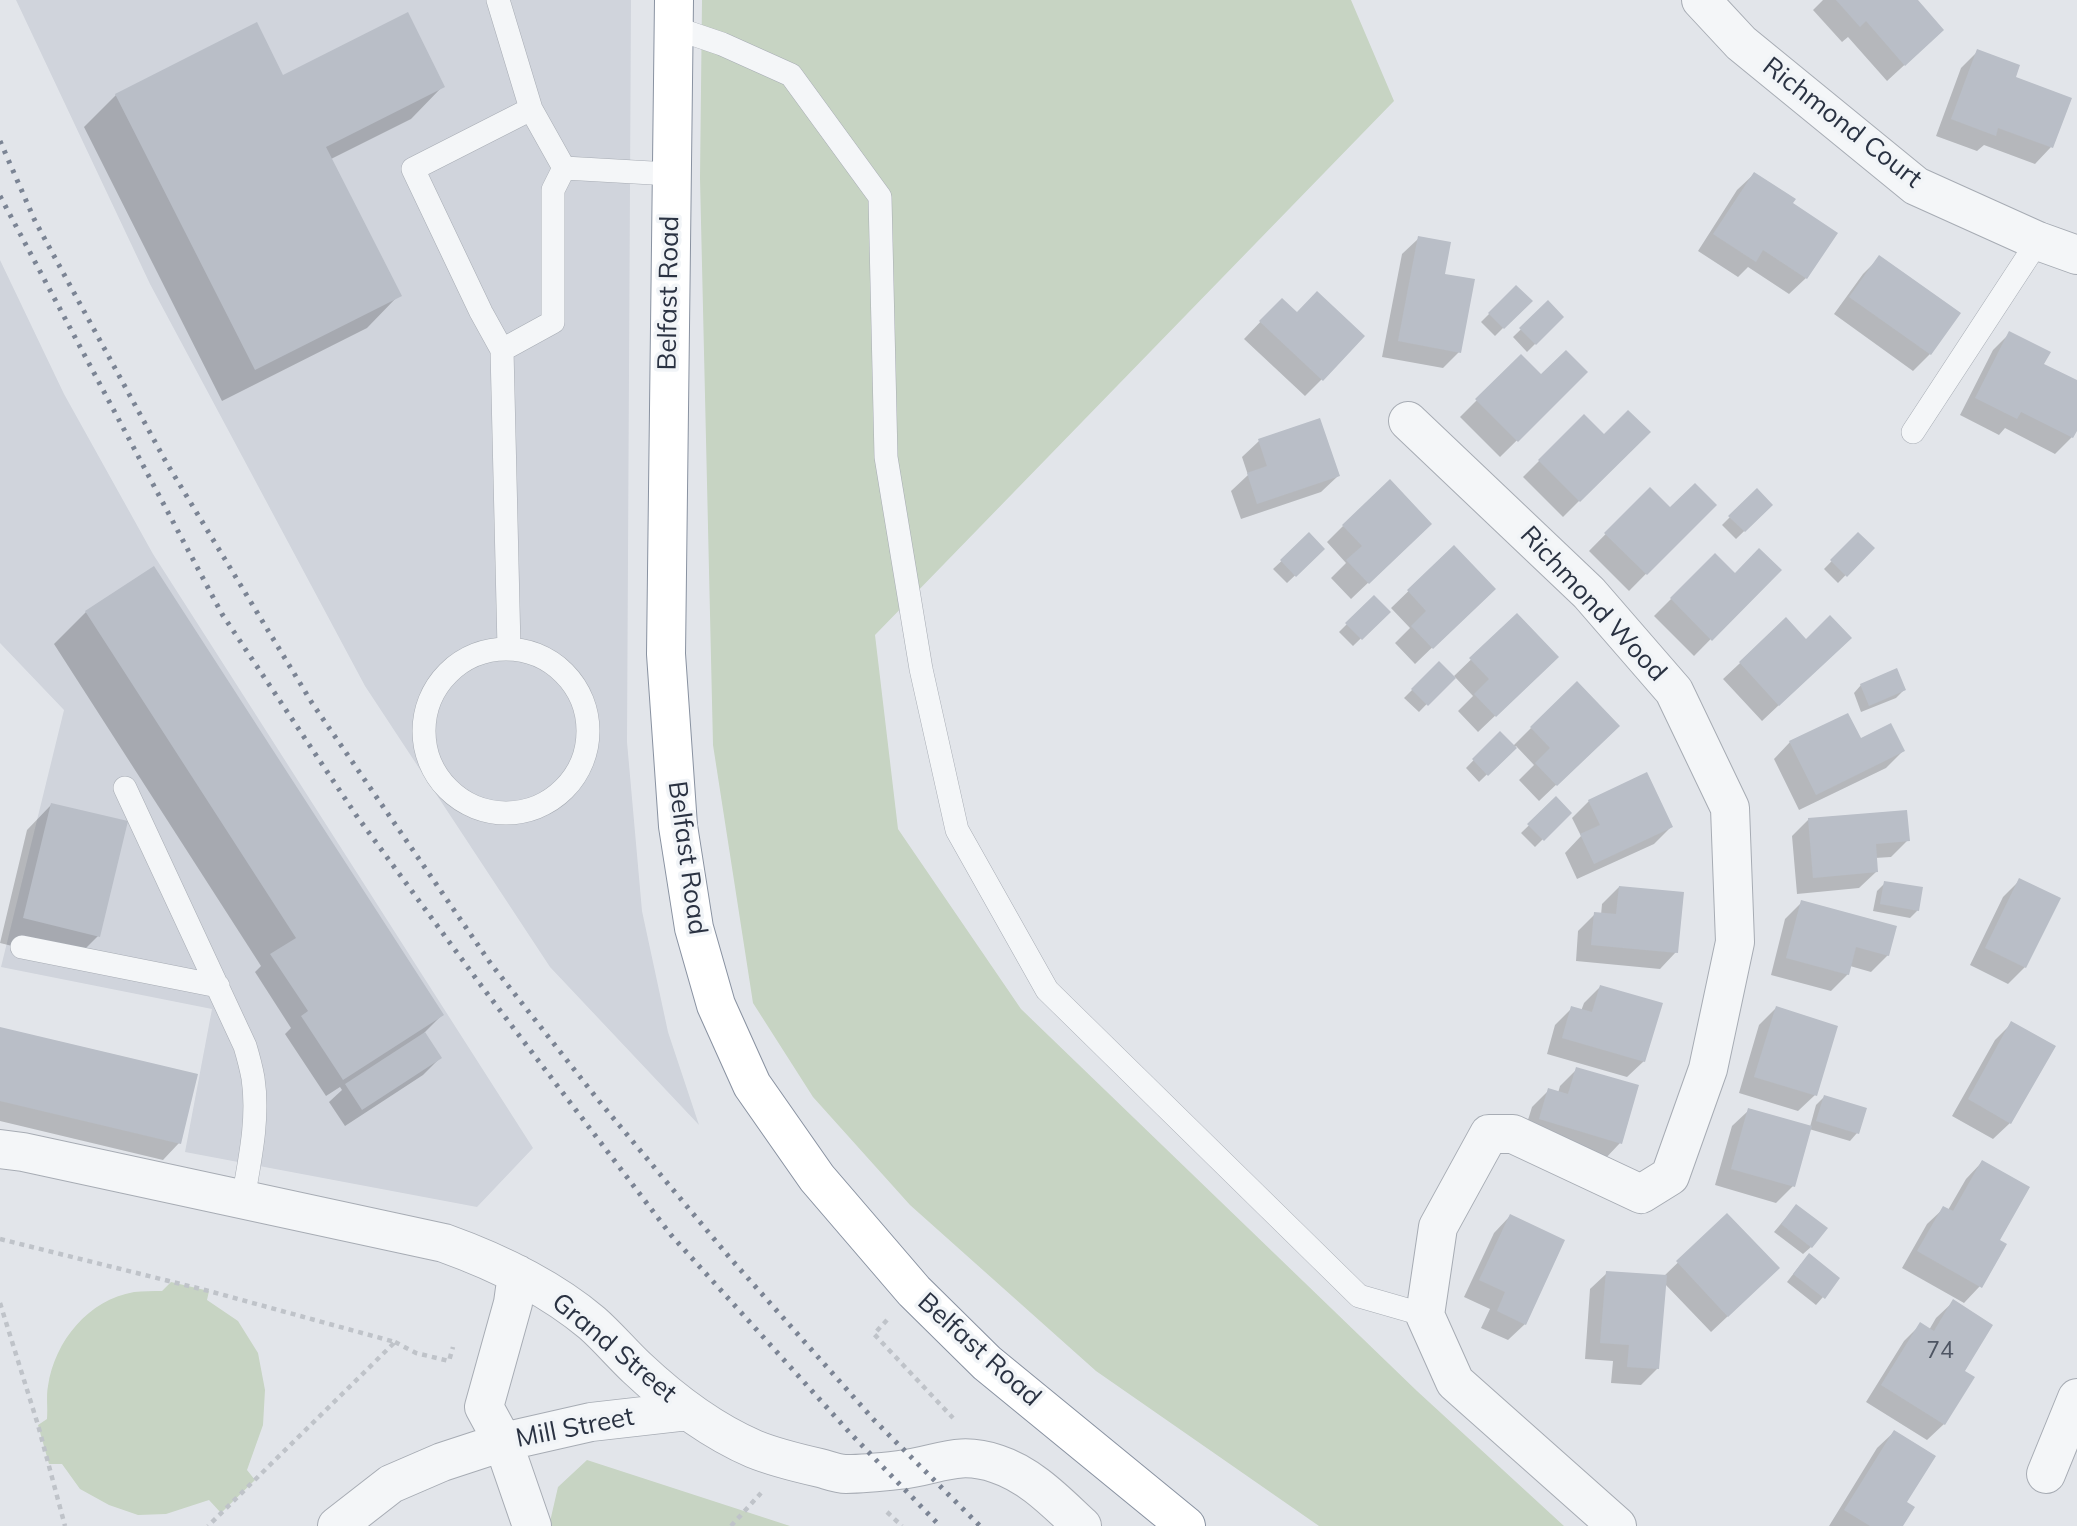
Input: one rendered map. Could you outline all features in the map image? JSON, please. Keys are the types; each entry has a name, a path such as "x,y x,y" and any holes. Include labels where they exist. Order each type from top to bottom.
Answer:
{"highway":[{"name":"Belfast Road","path":"673,14 666,654 678,826 694,928 716,1005 752,1085 817,1178 914,1291 987,1363 1186,1526"}],"street":[{"name":"Richmond Court","path":"1702,0 1741,43 1916,186 2038,241 2077,255"},
{"name":"Richmond Wood","path":"1408,421 1590,593 1674,691 1730,808 1735,942 1708,1069 1670,1176 1641,1194 1513,1134 1489,1134 1438,1227 1425,1315"},
{"name":"Grand Street","path":"0,1149 444,1243 481,1256 551,1292 592,1324 638,1369 688,1411 722,1434 755,1449 790,1462 844,1474 901,1470 965,1457 997,1464 1019,1474 1048,1495 1082,1526"},
{"name":"Mill Street","path":"503,1442 484,1407 513,1303 517,1274"},
{"path":"1425,1315 1455,1382 1616,1526"},
{"path":"2046,1474 2077,1398"},
{"name":"Mill Street","path":"337,1526 391,1484 442,1462 503,1442 591,1422 688,1411"},
{"path":"503,1442 532,1526"}],"lane":[{"path":"498,0 531,109 564,169"},
{"path":"673,14 722,44 790,75 880,197 886,457 921,669 957,830 1047,990 1359,1296 1425,1315"},
{"path":"509,648 502,350 413,169 531,109"},
{"path":"564,169 670,174"},
{"path":"502,350 553,323 553,190 564,169"},
{"path":"1913,432 2038,241"},
{"path":"509,648 536,654 559,667 568,677 576,687 586,712 588,739 581,765 567,787 546,804 520,813 493,814 467,805 444,788 429,764 423,737 425,710 437,684 457,664 482,652 509,648"},
{"path":"124,788 245,1046 253,1078 255,1115 243,1199"},
{"path":"22,947 218,986"}],"path":[{"path":"0,1239 209,1291 395,1342 416,1353 449,1361 453,1347"},
{"path":"914,1291 874,1334 997,1464"},
{"path":"0,1303 38,1425 65,1526"},
{"path":"208,1526 395,1342"}],"shaded area":[{"path":"16,0 631,0 627,742 642,911 668,1032 699,1125 550,967 365,686 150,284"},
{"path":"0,260 64,394 153,554 533,1148 477,1207 185,1152 212,1009 1,967 64,710 0,643"}],"green space":[{"path":"702,0 1351,0 1394,101 875,635 898,829 1021,1009 1417,1391 1564,1526 1319,1526 1096,1371 910,1205 813,1097 753,1003 713,745 700,178"},
{"path":"171,1282 209,1291 207,1300 238,1321 258,1353 265,1390 263,1425 247,1470 255,1480 221,1513 209,1500 166,1514 138,1515 109,1505 80,1489 62,1464 49,1464 38,1425 47,1419 48,1386 58,1353 76,1325 88,1313 117,1296 162,1291"},
{"path":"587,1460 790,1526 549,1526 558,1487"}],"building":[{"path":"1836,0 1918,0 1944,30 1905,66 1866,21 1860,27"},
{"path":"408,12 445,87 326,147 402,296 255,370 115,94 257,22 283,75"},
{"path":"1977,49 2020,65 2016,77 2072,98 2053,148 1998,128 1996,136 1951,119"},
{"path":"1754,172 1796,199 1793,203 1838,233 1807,279 1763,250 1756,262 1713,234"},
{"path":"1418,236 1451,242 1445,274 1475,279 1461,353 1398,341"},
{"path":"1879,255 1961,313 1931,355 1849,297"},
{"path":"1516,285 1533,301 1504,329 1488,313"},
{"path":"1317,291 1365,336 1323,381 1259,321 1282,298 1297,312"},
{"path":"1548,300 1564,317 1536,345 1519,328"},
{"path":"2009,331 2051,352 2044,364 2077,380 2077,431 2073,438 2021,412 2017,419 1975,398"},
{"path":"1566,350 1588,372 1518,442 1475,399 1521,354 1541,374"},
{"path":"1628,410 1651,432 1580,502 1538,460 1584,414 1604,434"},
{"path":"1320,418 1340,476 1257,504 1247,473 1267,466 1258,439"},
{"path":"1390,479 1432,524 1369,584 1346,560 1362,546 1342,525"},
{"path":"1695,483 1717,505 1647,575 1604,533 1650,487 1670,507"},
{"path":"1757,488 1773,505 1745,532 1728,516"},
{"path":"1309,532 1325,549 1296,577 1280,560"},
{"path":"1858,532 1875,548 1847,577 1830,560"},
{"path":"1454,545 1496,589 1433,649 1411,626 1426,611 1407,590"},
{"path":"1759,548 1782,570 1712,641 1670,598 1715,553 1735,573"},
{"path":"154,566 444,1015 343,1080 301,1016 308,1011 270,954 296,938 85,611"},
{"path":"1374,595 1391,612 1362,640 1345,623"},
{"path":"1517,613 1559,657 1496,717 1474,694 1489,679 1469,658"},
{"path":"1830,615 1852,638 1779,706 1739,662 1786,617 1806,639"},
{"path":"1439,661 1456,678 1428,706 1411,689"},
{"path":"1897,668 1906,690 1869,706 1860,684"},
{"path":"1577,681 1620,726 1557,786 1535,763 1550,748 1530,727"},
{"path":"1848,713 1861,738 1891,723 1905,751 1816,795 1789,741"},
{"path":"1500,731 1517,748 1488,776 1472,759"},
{"path":"1647,772 1673,827 1594,864 1580,834 1600,825 1588,800"},
{"path":"1556,796 1572,813 1544,841 1527,824"},
{"path":"51,803 128,821 100,937 23,918"},
{"path":"1907,810 1910,841 1876,844 1878,872 1813,878 1808,818"},
{"path":"2019,878 2061,898 2026,968 1985,948"},
{"path":"1884,881 1923,887 1919,911 1880,904"},
{"path":"1619,886 1684,892 1678,953 1591,945 1594,912 1616,914"},
{"path":"1801,900 1897,926 1889,956 1856,947 1849,975 1786,958"},
{"path":"1600,985 1663,1003 1645,1062 1562,1038 1571,1006 1592,1012"},
{"path":"1776,1006 1838,1026 1817,1096 1754,1077"},
{"path":"2011,1021 2056,1046 2011,1124 1968,1099"},
{"path":"0,1027 198,1074 181,1144 0,1101"},
{"path":"425,1032 442,1058 362,1110 345,1084"},
{"path":"1576,1067 1639,1085 1622,1144 1539,1119 1548,1088 1568,1094"},
{"path":"1824,1095 1867,1108 1859,1134 1816,1121"},
{"path":"1748,1108 1812,1126 1795,1187 1731,1169"},
{"path":"1982,1160 2030,1187 2000,1240 2007,1244 1982,1288 1917,1251 1943,1206 1953,1211"},
{"path":"1796,1204 1828,1228 1812,1248 1781,1224"},
{"path":"1727,1213 1780,1268 1728,1317 1676,1261"},
{"path":"1510,1214 1565,1240 1526,1325 1497,1311 1505,1292 1479,1280"},
{"path":"1809,1253 1840,1278 1825,1299 1793,1274"},
{"path":"1606,1271 1667,1275 1659,1369 1627,1367 1629,1345 1600,1343"},
{"path":"1953,1299 1993,1325 1965,1371 1975,1377 1945,1425 1881,1385 1920,1322 1934,1331"},
{"path":"1894,1430 1936,1456 1907,1502 1915,1507 1903,1526 1870,1526 1844,1510"}],"railway":[{"path":"0,141 35,221 166,462 312,703 491,964 599,1101 730,1258 874,1420 980,1526"},
{"path":"0,196 222,614 356,815 483,988 671,1235 850,1433 940,1526"}]}
